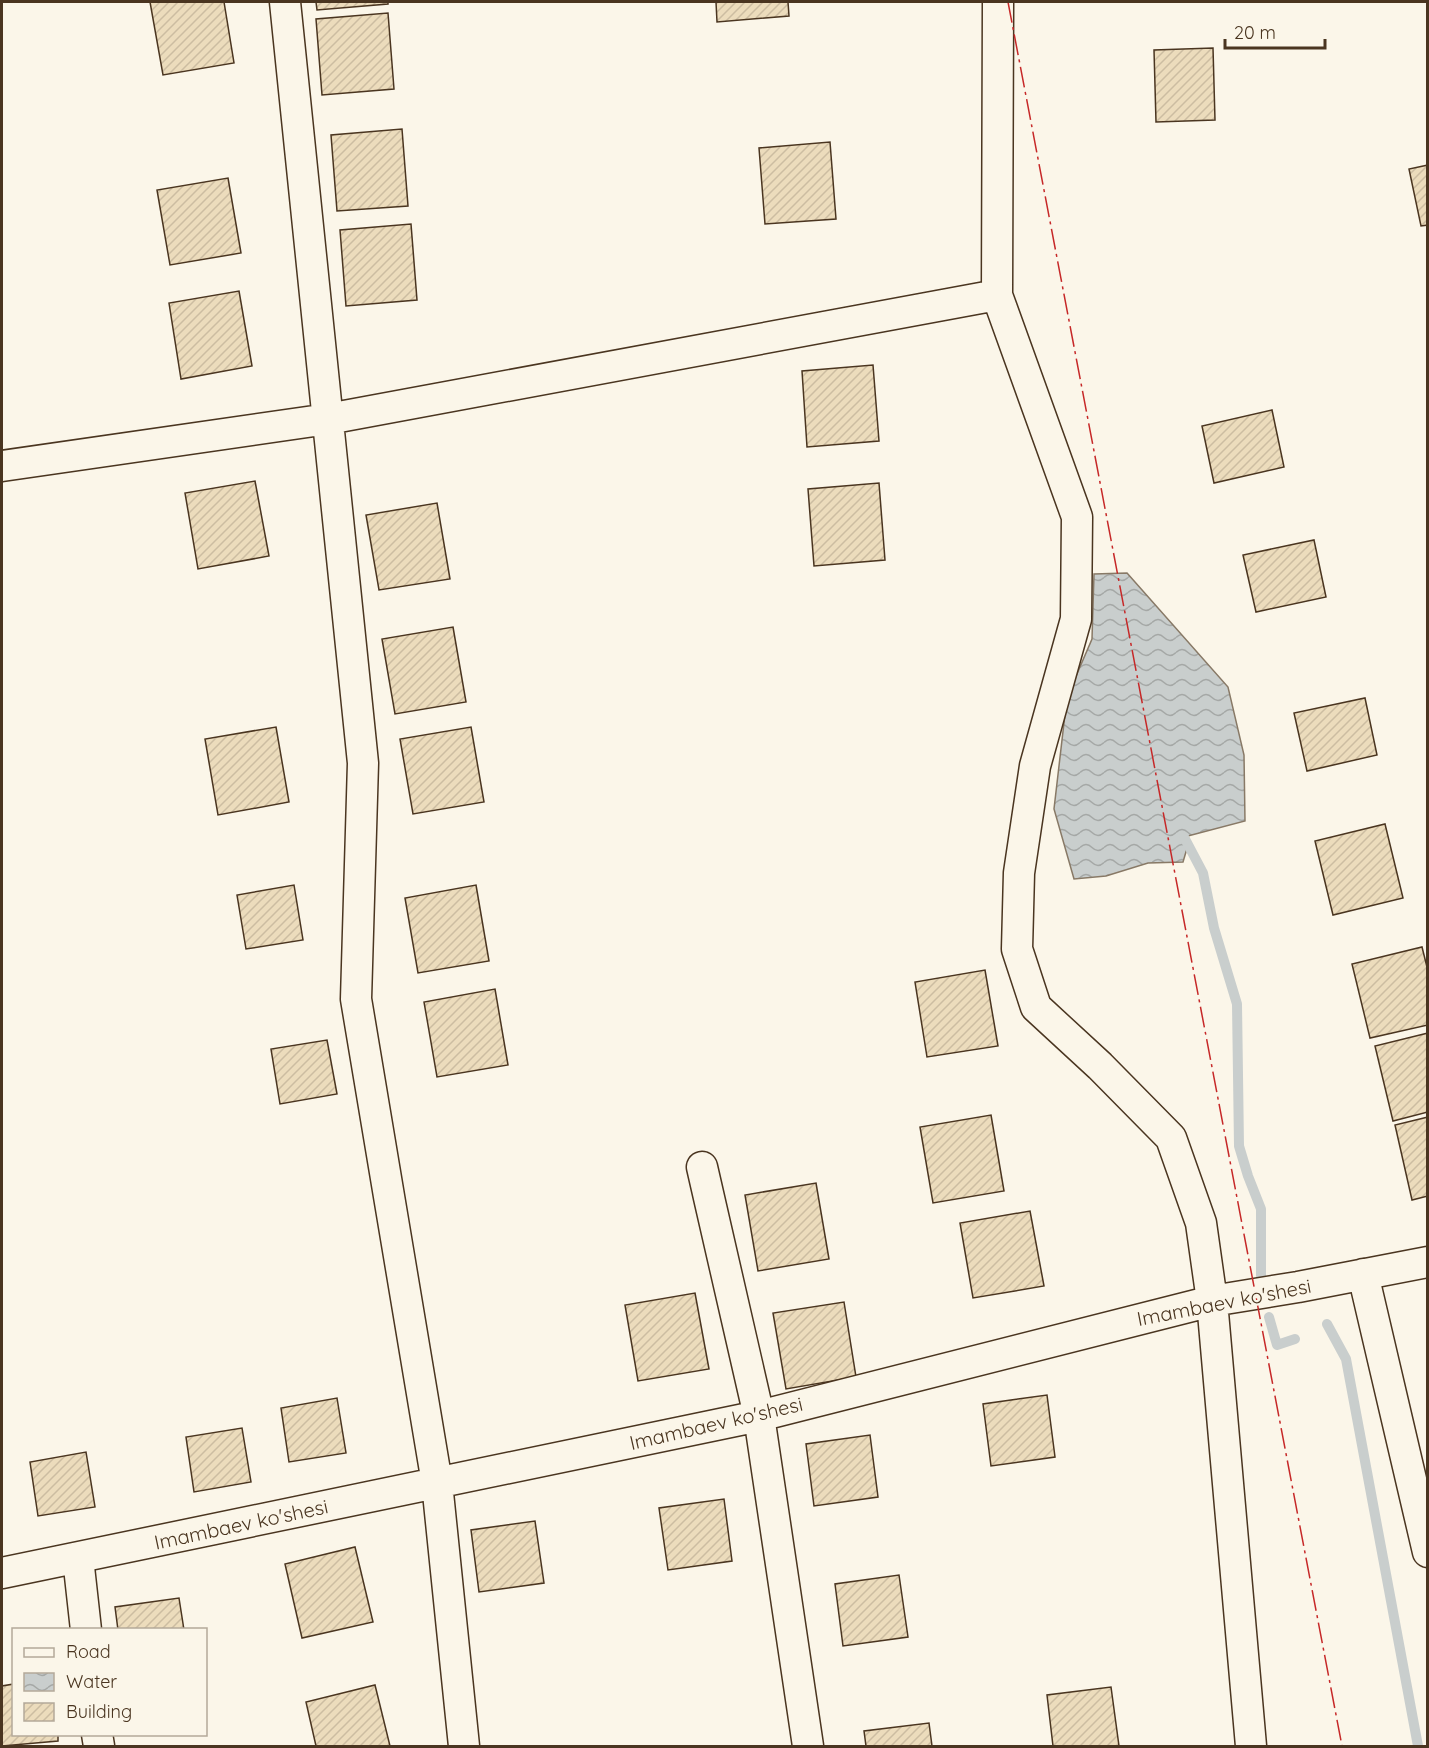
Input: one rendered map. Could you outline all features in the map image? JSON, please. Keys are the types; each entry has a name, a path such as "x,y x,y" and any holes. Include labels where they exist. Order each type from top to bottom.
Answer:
{"street":[{"path":"285,2 363,763 356,999 437,1483 464,1746"},
{"path":"998,2 997,295 1077,517 1076,619 1035,766 1019,873 1017,949 1036,1007 1100,1066 1170,1138 1201,1223 1212,1300 1251,1746"},
{"path":"2,466 328,419 997,295"},
{"path":"702,1167 759,1416 808,1746"},
{"name":"Imambaev ko'shesi","path":"2,1573 759,1416 1212,1300 1428,1262"},
{"path":"1363,1274 1428,1552"},
{"path":"78,1558 86,1628"}],"water":[{"path":"1127,573 1228,687 1244,755 1245,821 1184,837 1188,845 1183,862 1148,863 1106,876 1074,879 1054,809 1067,697 1092,639 1094,574"}],"building":[{"path":"150,2 224,2 234,63 163,75"},
{"path":"316,2 388,2 388,4 317,10"},
{"path":"716,2 788,2 789,16 717,22"},
{"path":"388,13 394,89 322,95 316,19"},
{"path":"1213,48 1215,120 1156,122 1154,50"},
{"path":"402,129 408,206 337,211 331,135"},
{"path":"830,142 836,219 765,224 759,148"},
{"path":"1428,165 1428,225 1421,226 1409,169"},
{"path":"228,178 241,253 170,265 157,190"},
{"path":"411,224 417,300 346,306 340,230"},
{"path":"239,291 252,366 181,379 169,303"},
{"path":"873,365 879,441 807,447 802,371"},
{"path":"1272,410 1284,467 1214,483 1202,426"},
{"path":"255,481 269,556 198,569 185,493"},
{"path":"879,483 885,560 814,566 808,489"},
{"path":"437,503 450,579 379,590 366,515"},
{"path":"1314,540 1326,597 1256,612 1243,555"},
{"path":"453,627 466,702 395,714 382,639"},
{"path":"1365,698 1377,755 1307,771 1294,713"},
{"path":"276,727 289,802 218,815 205,739"},
{"path":"471,727 484,802 413,814 400,739"},
{"path":"1385,824 1403,898 1333,915 1315,841"},
{"path":"294,885 303,940 246,949 237,895"},
{"path":"476,885 489,961 418,973 405,898"},
{"path":"1422,947 1428,971 1428,1025 1370,1038 1352,964"},
{"path":"985,970 998,1046 927,1057 915,982"},
{"path":"495,989 508,1065 437,1077 424,1002"},
{"path":"1428,1033 1428,1112 1393,1121 1375,1046"},
{"path":"327,1040 337,1094 280,1104 271,1049"},
{"path":"991,1115 1004,1191 933,1203 920,1127"},
{"path":"1428,1117 1428,1196 1412,1200 1395,1125"},
{"path":"816,1183 829,1259 758,1271 745,1195"},
{"path":"1030,1211 1044,1286 973,1298 960,1223"},
{"path":"695,1293 709,1369 638,1381 625,1305"},
{"path":"844,1302 856,1377 786,1389 773,1313"},
{"path":"1047,1395 1055,1457 991,1466 983,1404"},
{"path":"337,1398 346,1453 289,1462 281,1408"},
{"path":"242,1428 251,1482 194,1492 186,1437"},
{"path":"870,1435 878,1497 814,1506 806,1444"},
{"path":"86,1452 95,1507 38,1516 30,1462"},
{"path":"724,1499 732,1561 668,1570 659,1508"},
{"path":"535,1521 544,1583 479,1592 471,1530"},
{"path":"355,1547 373,1622 302,1638 285,1564"},
{"path":"899,1575 908,1637 843,1646 835,1584"},
{"path":"179,1598 184,1628 118,1628 115,1607"},
{"path":"12,1684 12,1736 58,1736 58,1741 2,1746 2,1686"},
{"path":"375,1685 390,1746 316,1746 306,1702"},
{"path":"1111,1687 1119,1746 1053,1746 1047,1695"},
{"path":"929,1723 932,1746 866,1746 864,1731"}],"waterway":[{"path":"1184,837 1203,873 1214,928 1237,1004 1239,1146 1261,1209 1261,1276"},
{"path":"1269,1317 1277,1345 1295,1339"},
{"path":"1327,1324 1346,1359 1418,1746"}],"power":[{"path":"1008,2 1342,1746"}]}
